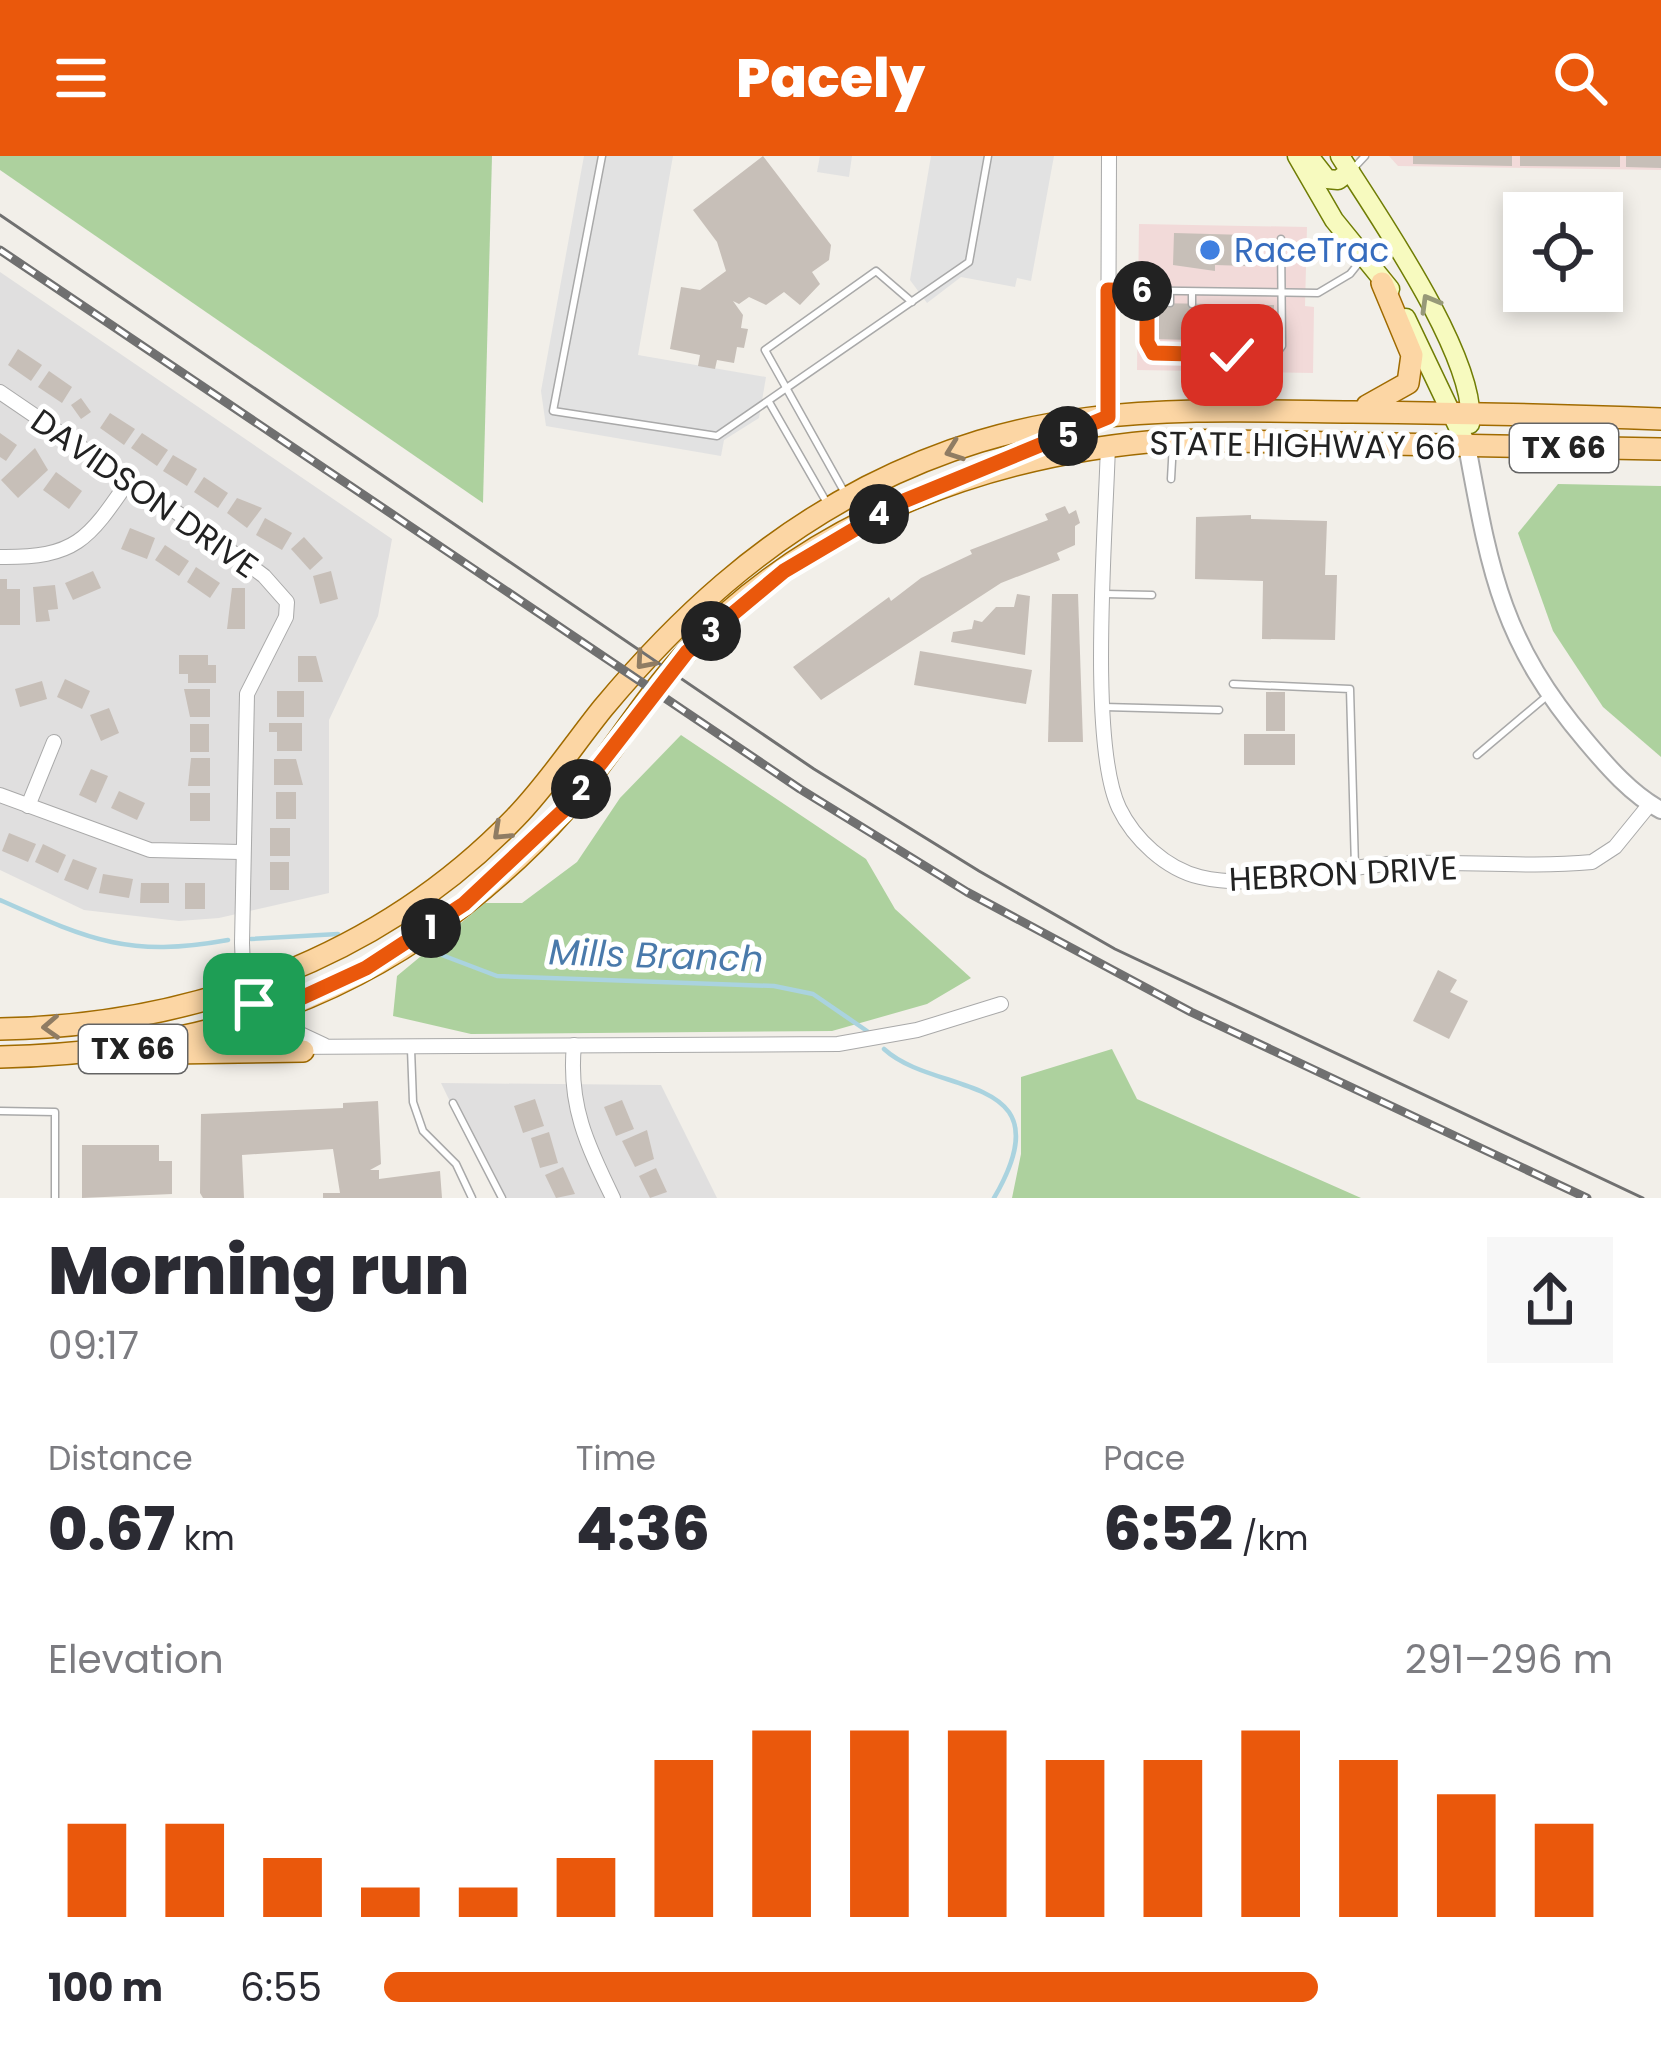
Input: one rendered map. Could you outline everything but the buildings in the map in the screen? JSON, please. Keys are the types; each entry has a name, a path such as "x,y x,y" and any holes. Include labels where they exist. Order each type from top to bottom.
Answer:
{"main road":[{"path":"1297,156 1382,283 1413,367 1408,383 1392,396 1346,412"},
{"path":"1309,156 1327,178 1339,180 1345,164"},
{"path":"1345,164 1442,325 1467,446"},
{"path":"1382,283 1394,293 1461,412"},
{"path":"1108,444 1111,433 1124,427 1194,420 1228,406"},
{"name":"STATE HIGHWAY 66","path":"0,1029 124,1020 248,988 367,933 493,840 687,613 740,568 838,503 983,440 1108,414 1228,406 1661,418"},
{"path":"1004,464 1034,447 1094,427 1108,414"},
{"name":"STATE HIGHWAY 66","path":"0,1058 85,1054 174,1042 262,1016 366,968 464,904 566,808 687,652 756,591 852,529 1004,464 1108,444 1173,440 1661,449"},
{"path":"85,1054 314,1048"}],"street":[{"path":"1108,156 1108,414"},
{"name":"DAVIDSON DRIVE","path":"0,392 264,576 287,602 286,617 247,694 241,852 248,988 268,1037 282,1047 314,1048"},
{"name":"HEBRON DRIVE","path":"1108,444 1104,752 1118,807 1139,840 1161,857 1194,876 1224,882 1354,867 1592,862 1615,847 1655,807"},
{"path":"1467,446 1484,551 1507,624 1550,694 1606,765 1655,807"},
{"path":"0,557 62,555 97,527 129,480"},
{"path":"28,806 54,742"},
{"path":"0,795 149,850 241,852"},
{"path":"314,1048 838,1045 917,1030 1001,1004"},
{"path":"574,1045 570,1088 579,1127 614,1198"}],"lane":[{"path":"602,156 553,411 717,436 969,262 988,156"},
{"path":"1345,164 1365,156"},
{"path":"1147,291 1147,342 1153,353 1252,355 1281,350 1281,239"},
{"path":"1108,290 1282,294 1329,289 1364,257"},
{"path":"852,529 765,350 876,271 912,302"},
{"path":"1170,291 1170,303"},
{"path":"1192,292 1192,304"},
{"path":"1210,292 1210,304"},
{"path":"1232,305 1233,293"},
{"path":"1253,294 1253,305"},
{"path":"1169,355 1170,340"},
{"path":"1191,340 1191,355"},
{"path":"1208,355 1209,340"},
{"path":"1231,341 1232,355"},
{"path":"1252,341 1252,355"},
{"path":"769,402 852,529"},
{"path":"1171,479 1173,440"},
{"path":"1105,594 1152,595"},
{"path":"1233,684 1350,689 1354,867"},
{"path":"1477,754 1550,694"},
{"path":"1104,707 1219,710"},
{"path":"411,1045 413,1102 423,1131 456,1164 472,1198"},
{"path":"453,1103 502,1198"},
{"path":"0,1112 55,1112 55,1198"}],"shaded area":[{"path":"584,156 673,156 638,355 766,377 759,418 724,440 721,456 546,426 541,391"},
{"path":"820,156 852,156 849,177 817,172"},
{"path":"931,156 1054,156 1031,281 1017,278 1015,287 961,277 927,303 910,280"},
{"path":"1389,156 1661,156 1661,170 1398,166"},
{"path":"1139,224 1307,227 1305,306 1314,307 1313,373 1137,370"},
{"path":"0,272 392,539 378,616 329,720 329,893 219,918 179,921 84,910 0,870"},
{"path":"441,1083 661,1085 717,1198 497,1198"}],"green space":[{"path":"0,156 492,156 483,503 0,170"},
{"path":"1558,484 1661,486 1661,757 1603,707 1553,631 1518,533"},
{"path":"681,735 866,859 895,909 971,978 927,1004 832,1031 471,1034 393,1016 397,976 485,903 522,903 577,862 620,798"},
{"path":"1112,1049 1137,1099 1361,1198 1012,1198 1021,1154 1021,1077"}],"waterway":[{"name":"Mills Branch","path":"0,900 111,942 163,947 228,940"},
{"name":"Mills Branch","path":"251,939 338,934"},
{"name":"Mills Branch","path":"434,952 497,976 774,986 813,994 867,1031"},
{"name":"Mills Branch","path":"884,1049 907,1064 986,1094 1005,1108 1015,1128 1013,1157 994,1198"}],"tram line":[{"path":"0,215 814,769 979,871 1115,949 1643,1198"}],"railway":[{"path":"0,250 800,789 967,892 1191,1012 1587,1198"}],"place":[{"name":"RaceTrac","path":"1210,250"}],"route":[{"path":"254,1004 262,1016 327,987 403,946 464,904 566,808 687,652 756,591 812,551 899,503 1094,427 1108,417 1108,290 1147,291 1147,342 1153,353 1232,355"}]}
